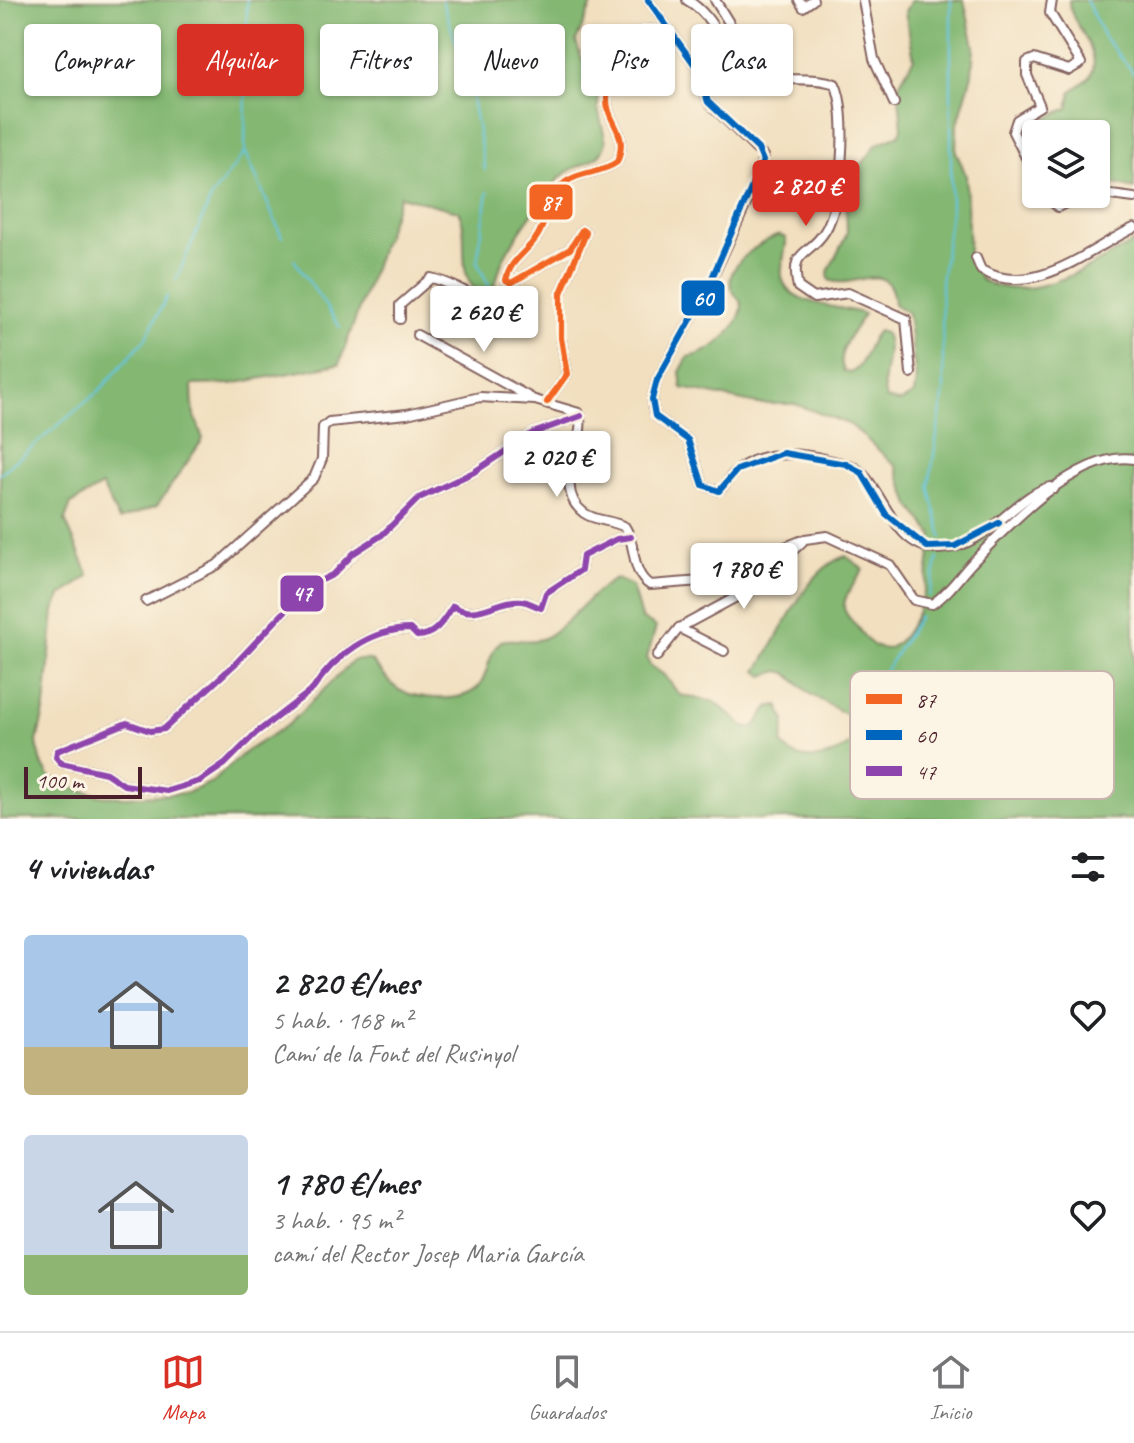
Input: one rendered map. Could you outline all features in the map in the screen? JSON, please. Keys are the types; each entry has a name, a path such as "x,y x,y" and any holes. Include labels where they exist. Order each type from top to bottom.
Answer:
{"street":[{"path":"648,0 663,24"},
{"path":"687,0 709,16 714,24"},
{"path":"715,0 730,24"},
{"path":"799,0 803,7 813,0"},
{"path":"863,0 874,59 894,103"},
{"path":"1022,150 1013,132 1017,120 1040,106 1027,75 1027,62 1034,59 1069,70 1081,63 1050,13 1052,0"},
{"path":"675,40 697,68 708,102 758,149 763,161 704,296 654,390 655,416 688,440 703,485 719,491 737,470 783,453 855,466 868,480 886,514 920,543 936,549 989,530 1036,492 1050,487 1054,489"},
{"path":"793,78 822,79 835,84 841,96 844,128 838,182 827,229 800,253 794,270 798,287 814,298 848,293 906,319 911,373"},
{"path":"511,283 506,280 512,262 538,237 557,189 570,179 607,169 617,162 622,140 608,111 608,96"},
{"path":"1110,195 1134,198"},
{"path":"976,258 981,270 1008,279 1048,274 1098,251 1134,228"},
{"path":"400,319 400,305 431,278 498,303 511,283 570,249 582,230 586,233 561,293 561,338 567,374 547,402"},
{"path":"417,335 535,400"},
{"path":"146,601 217,565 314,478 322,459 323,427 329,422 407,414 480,397 547,402 573,409 581,416 582,430 570,466 573,497 588,516 616,522 631,537 637,570 650,585 701,581 805,539 827,536 881,559 897,572 914,600 932,604 944,597 986,548 1054,489 1102,460 1134,459"},
{"path":"581,416 533,433 474,472 419,498 382,535 354,553 334,574 308,587 236,663 164,729 150,731 127,723 57,751 56,757 61,763 106,773 124,785 148,791 167,791 200,781 313,689 325,670 365,641 391,629 410,629 417,636 426,636 443,623 453,606 460,611 478,612 522,601 541,608 546,593 581,570 583,556 617,539 631,537"},
{"path":"657,656 679,628 753,588 805,539"},
{"path":"679,628 724,651"}],"green space":[{"path":"0,0 594,0 576,41 581,57 581,96 598,96 606,142 599,155 563,175 549,191 513,243 502,262 495,284 486,295 475,289 465,270 464,233 458,211 400,196 339,364 231,384 192,385 193,410 203,439 157,506 119,520 102,486 71,504 65,520 89,576 61,596 54,611 45,707 37,742 40,760 49,776 65,785 101,796 187,793 212,782 245,752 289,724 354,660 370,660 392,685 409,694 430,698 463,696 479,686 493,651 501,641 544,638 609,582 617,579 632,586 641,618 656,627 647,658 650,665 664,675 680,695 715,702 746,728 754,727 769,707 778,705 785,720 782,744 791,753 802,757 826,756 850,743 850,799 1114,799 1114,671 850,671 850,717 810,694 787,673 779,671 763,676 757,671 806,589 831,563 846,556 863,569 846,598 846,614 874,645 881,649 895,645 908,630 919,609 933,535 910,505 896,466 851,425 795,404 757,404 682,388 680,372 688,357 715,345 736,323 742,305 730,280 738,263 754,249 779,235 786,238 782,276 793,294 816,303 864,314 844,349 844,371 851,373 856,369 878,331 885,333 888,349 884,382 886,399 900,402 914,394 916,378 908,313 894,304 886,281 869,278 839,282 829,280 828,272 847,234 846,202 852,178 877,144 899,135 902,128 898,86 914,58 905,12 911,0 964,0 974,46 972,74 957,127 956,152 966,175 969,255 981,280 1000,287 1040,286 1080,271 1134,242 1134,819 0,819"},
{"path":"1069,0 1134,0 1134,189 1110,183 1110,120 1042,120 1068,108 1071,92 1091,75 1094,65 1089,46 1070,9"}],"waterway":[{"path":"176,280 212,196 245,152 247,0"},
{"path":"442,0 469,82 485,170"},
{"path":"942,537 929,486 944,390 941,283 951,210 951,0"},
{"path":"1086,0 1104,37 1134,73"},
{"path":"246,153 282,237"},
{"path":"488,192 477,262 489,286"},
{"path":"294,260 340,327"},
{"path":"0,474 99,391 146,338 167,296"},
{"path":"929,596 938,558"},
{"path":"885,671 919,616"}],"transit line":[{"name":"60","path":"648,0 697,68 708,102 758,149 763,161 704,296 657,380 652,399 655,416 688,440 703,485 719,491 737,470 783,453 846,464 861,472 886,514 927,547 955,546 999,523"},
{"name":"87","path":"547,402 567,374 561,338 561,293 586,233 582,230 570,249 511,283 506,280 508,272 538,235 553,197 562,185 617,162 621,143 610,115 607,96"},
{"name":"47","path":"581,416 533,433 474,472 419,498 382,535 354,553 334,574 308,587 236,663 164,729 150,731 127,723 57,751 56,757 61,763 106,773 124,785 167,791 200,781 225,764 256,733 313,689 343,656 368,639 395,630 410,629 417,636 429,633 453,606 471,612 523,601 541,608 546,593 581,570 583,556 617,539 631,537"}]}
